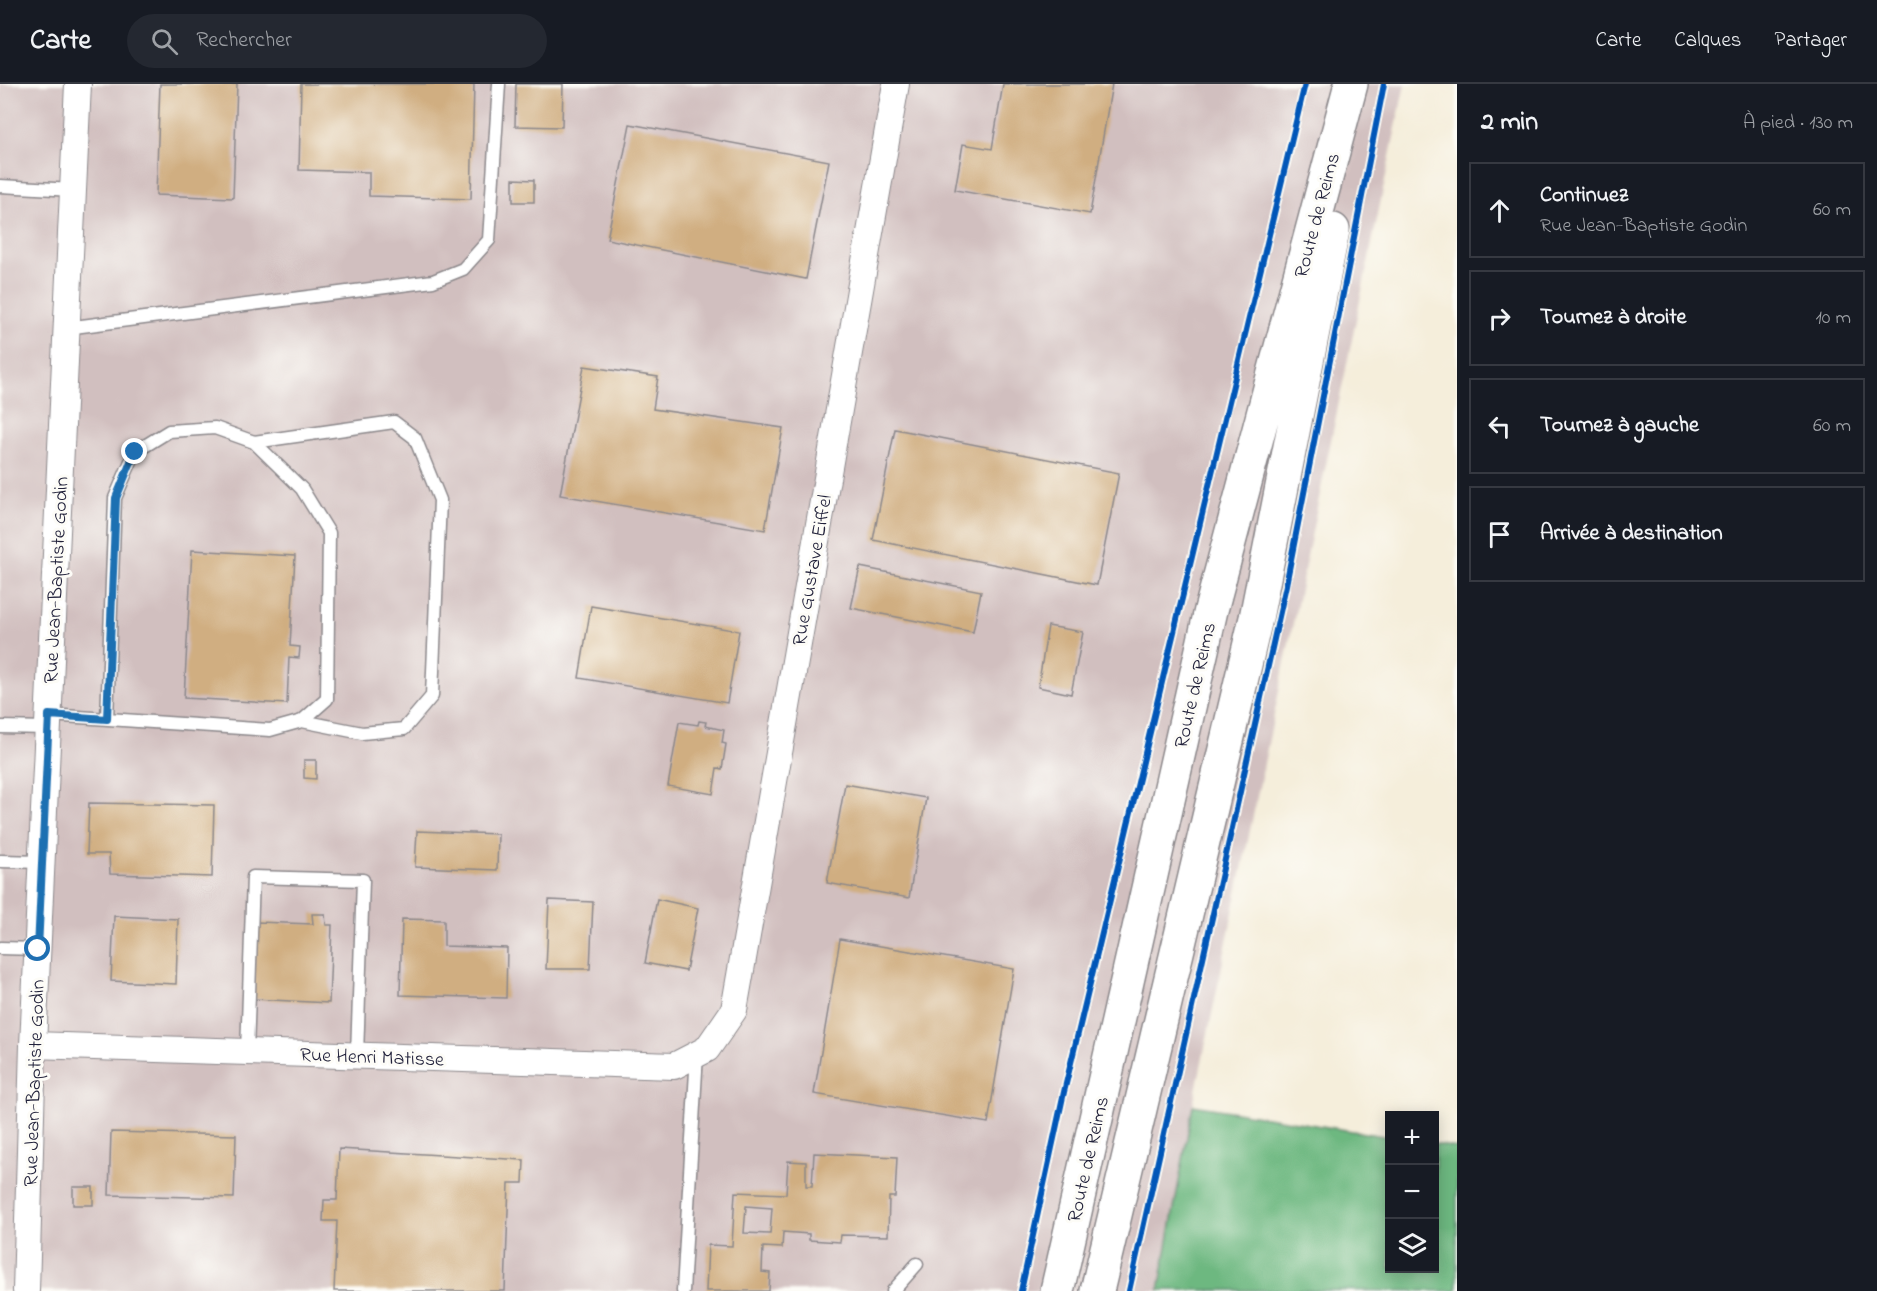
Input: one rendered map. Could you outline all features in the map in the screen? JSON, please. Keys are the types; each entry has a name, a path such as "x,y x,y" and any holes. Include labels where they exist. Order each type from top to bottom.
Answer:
{"main road":[{"name":"Route de Reims","path":"1057,1291 1212,610 1351,84"},
{"name":"Route de Reims","path":"1097,1291 1256,618 1362,84"}],"street":[{"name":"Rue Jean-Baptiste Godin","path":"26,1291 33,1045 78,84"},
{"name":"Rue Gustave Eiffel","path":"702,1051 734,1010 896,84"},
{"name":"Rue Henri Matisse","path":"33,1045 674,1066 702,1051"}],"lane":[{"path":"66,328 433,281 463,269 489,240 499,84"},
{"path":"0,186 73,190"},
{"path":"255,442 394,422 415,438 440,500 432,696 404,729 362,733 302,721"},
{"path":"0,727 48,721 107,719 270,730 302,721 327,699 329,533 302,489 255,442 215,428 169,431 135,452 116,498 107,719"},
{"path":"0,861 42,862"},
{"path":"247,1052 253,877 363,880 357,1055"},
{"path":"0,948 38,949"},
{"path":"683,1291 702,1051"},
{"path":"893,1291 916,1264"}],"shaded area":[{"path":"0,84 1405,84 1193,1105 1159,1291 0,1291"}],"green space":[{"path":"1193,1105 1385,1136 1385,1273 1439,1273 1439,1145 1457,1148 1457,1291 1159,1290"}],"building":[{"path":"160,84 237,84 233,198 156,195"},
{"path":"301,84 474,84 471,199 369,196 369,172 299,170"},
{"path":"516,84 563,84 562,127 515,126"},
{"path":"1003,84 1112,84 1090,214 955,190 963,144 992,149"},
{"path":"630,124 829,161 806,279 607,239"},
{"path":"513,179 534,180 534,202 513,202"},
{"path":"584,366 658,377 653,409 783,428 765,530 560,495"},
{"path":"895,429 1119,473 1097,585 873,540"},
{"path":"192,550 295,556 290,646 300,647 299,658 289,657 287,704 184,698"},
{"path":"860,567 981,591 973,632 851,608"},
{"path":"591,606 739,631 727,703 579,678"},
{"path":"1048,626 1083,632 1071,694 1038,687"},
{"path":"699,721 706,722 705,726 724,730 722,743 726,744 722,769 717,768 713,794 668,786 679,722 698,725"},
{"path":"304,760 316,760 316,779 304,778"},
{"path":"845,784 926,798 909,898 827,883"},
{"path":"89,803 214,805 212,877 110,874 109,854 87,854"},
{"path":"417,831 498,834 497,870 415,867"},
{"path":"657,899 698,908 686,971 645,963"},
{"path":"549,900 593,902 590,969 546,969"},
{"path":"312,914 325,914 326,925 332,925 329,1003 253,999 256,922 313,924"},
{"path":"114,916 178,919 176,984 111,981"},
{"path":"402,919 444,920 444,946 507,948 506,998 400,995"},
{"path":"840,939 1014,969 988,1123 814,1094"},
{"path":"111,1132 236,1135 234,1198 109,1195"},
{"path":"339,1149 524,1160 523,1183 509,1183 505,1291 334,1291 337,1221 323,1221 324,1200 337,1200"},
{"path":"814,1153 897,1157 895,1197 889,1197 888,1236 841,1235 840,1242 809,1240 809,1234 783,1232 782,1248 763,1247 762,1272 770,1273 769,1291 706,1291 708,1245 732,1246 735,1192 786,1194 788,1161 806,1162 806,1186 812,1186","holes":["746,1206 772,1208 770,1234 744,1233"]},
{"path":"73,1187 93,1187 93,1205 73,1205"}],"cycle path":[{"path":"1021,1291 1064,1092 1305,84"},
{"path":"1129,1291 1286,585 1384,84"}],"route":[{"path":"38,949 49,715 107,719 116,498 135,452"}]}
